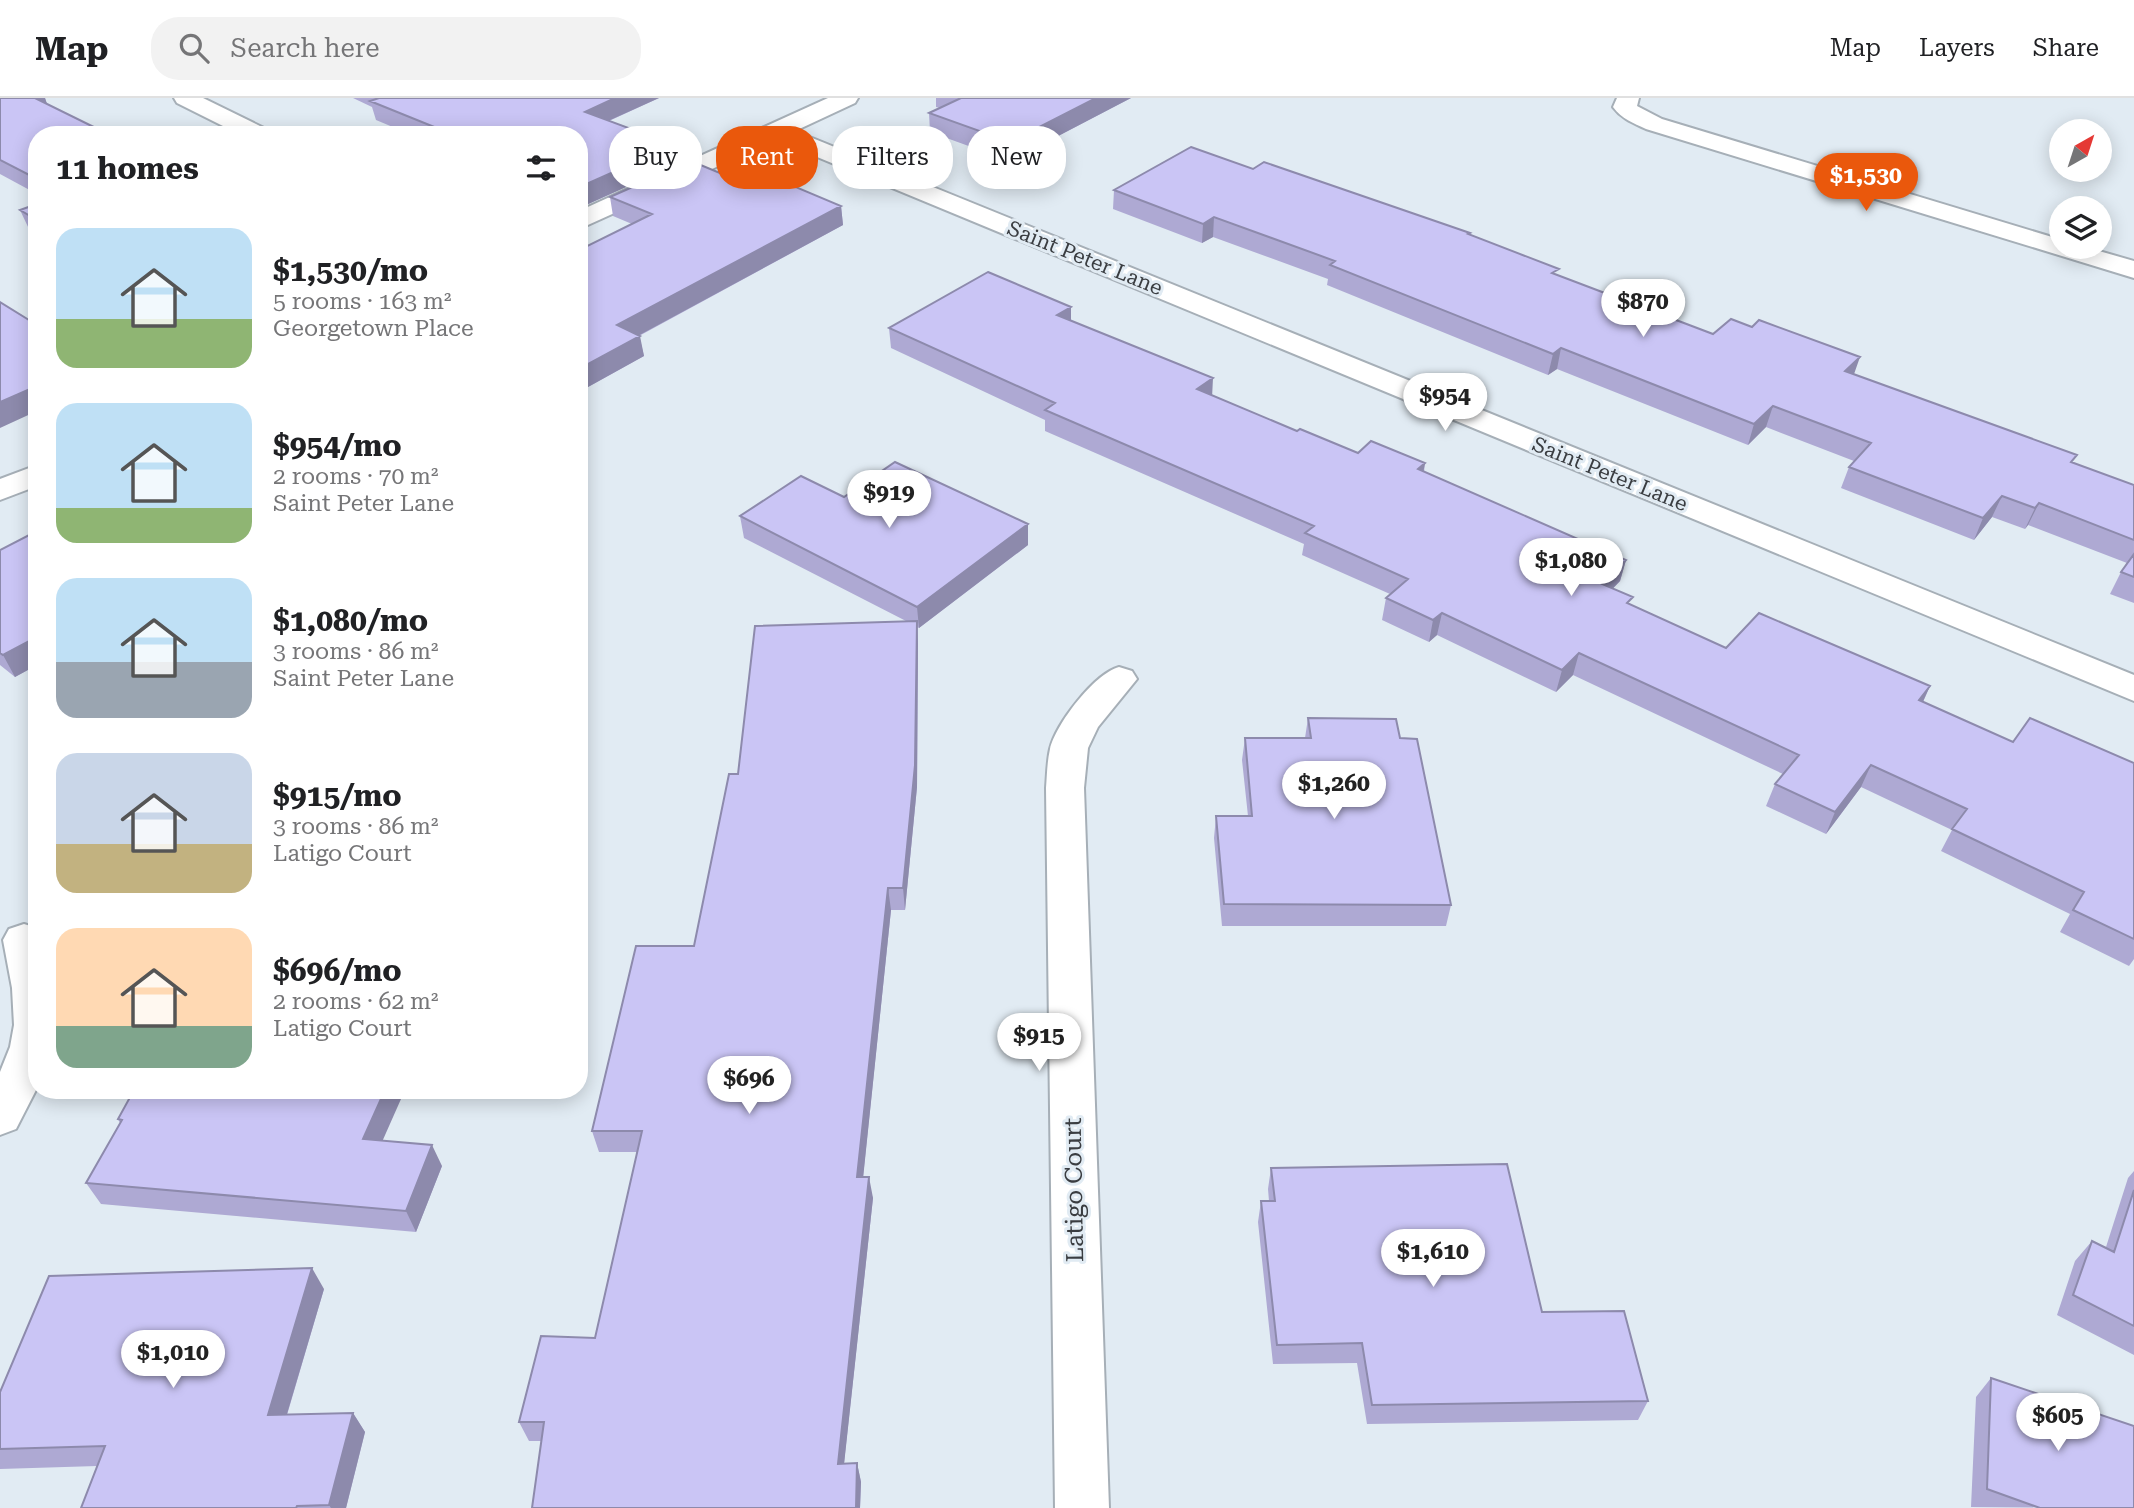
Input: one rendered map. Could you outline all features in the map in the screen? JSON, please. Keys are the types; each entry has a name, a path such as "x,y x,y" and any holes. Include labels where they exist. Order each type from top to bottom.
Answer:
{"street":[{"path":"185,98 242,126"},
{"path":"786,126 847,98"},
{"path":"1626,103 1635,116 1654,124 2134,270"},
{"name":"Saint Peter Lane","path":"818,149 2134,689"},
{"path":"588,217 716,158"},
{"path":"0,491 28,478"},
{"name":"Latigo Court","path":"1082,1508 1065,788 1069,748 1082,720 1119,679"},
{"path":"24,940 28,963"},
{"path":"0,1116 28,1055"}],"building":[{"path":"0,98 35,98 92,126 28,126 28,174 0,160"},
{"path":"379,98 615,98 585,112 623,126 609,126 609,174 588,183 588,126 432,126 370,101"},
{"path":"961,98 1096,98 1041,126 967,127 929,113"},
{"path":"1191,147 1253,169 1264,162 1470,233 1468,234 1559,269 1552,273 1713,334 1731,319 1752,327 1759,320 1860,357 1845,371 2077,455 2071,462 2134,485 2134,540 2039,503 2035,508 2002,496 1983,518 1849,467 1871,443 1773,406 1754,424 1561,348 1553,354 1330,265 1335,261 1214,217 1203,224 1114,190"},
{"path":"702,166 716,171 716,189 801,189 841,206 617,325 640,336 588,364 588,246 652,214 610,197 628,189 702,189"},
{"path":"988,272 1071,307 1057,315 1213,378 1197,389 1358,453 1371,441 1425,463 1418,469 1626,560 1602,584 1633,597 1627,603 1726,648 1759,613 1930,686 1919,700 2013,742 2030,718 2134,763 2134,939 2073,910 2084,892 1952,829 1967,809 1871,765 1835,812 1775,784 1799,755 1579,653 1562,670 1442,613 1433,620 1386,598 1408,579 1305,533 1314,526 1045,410 1055,403 889,328"},
{"path":"0,302 28,319 28,390 0,402"},
{"path":"895,462 1028,524 917,607 740,516 801,476 844,497"},
{"path":"28,536 28,642 3,655 0,653 0,550"},
{"path":"2134,554 2134,577 2121,572"},
{"path":"917,621 915,765 903,888 888,888 857,1177 869,1177 838,1464 857,1463 856,1508 532,1508 544,1422 519,1422 541,1336 595,1338 642,1131 592,1131 636,946 694,946 729,774 738,774 755,626"},
{"path":"1308,718 1396,719 1400,738 1417,739 1451,905 1224,904 1216,816 1252,816 1245,738 1311,738"},
{"path":"129,1099 381,1099 363,1139 432,1145 406,1211 86,1183 122,1120 118,1119"},
{"path":"1507,1164 1542,1312 1624,1311 1648,1401 1372,1405 1362,1343 1277,1345 1261,1201 1275,1201 1271,1168"},
{"path":"2134,1190 2134,1326 2073,1295 2092,1241 2114,1252"},
{"path":"312,1268 268,1415 353,1413 329,1505 296,1508 81,1508 105,1446 0,1449 0,1392 49,1276"},
{"path":"1991,1378 2134,1426 2134,1508 2040,1508 1987,1489"}]}
